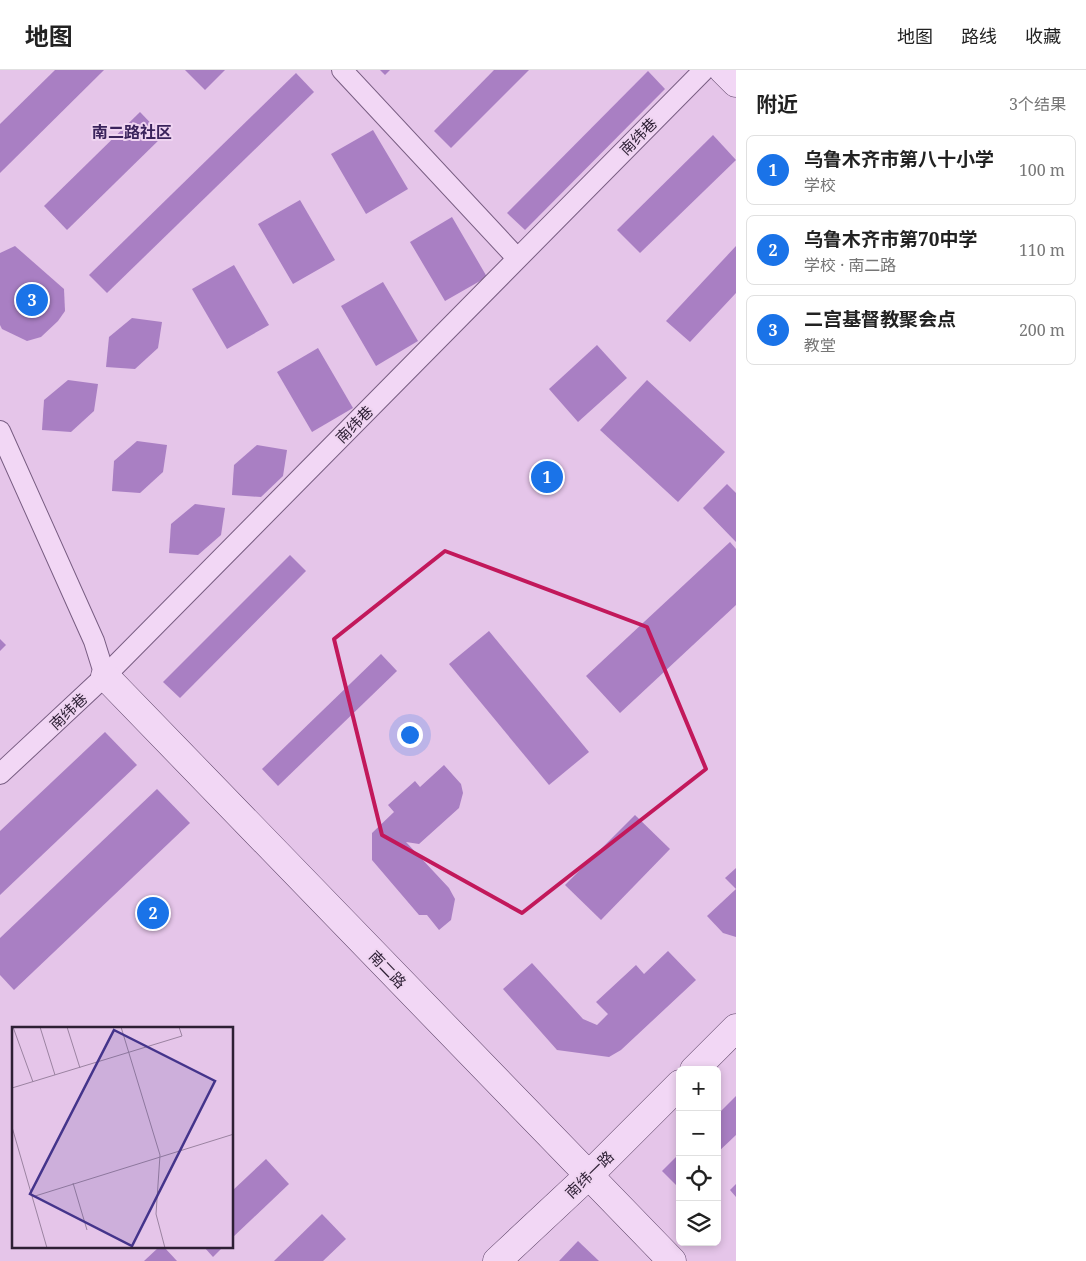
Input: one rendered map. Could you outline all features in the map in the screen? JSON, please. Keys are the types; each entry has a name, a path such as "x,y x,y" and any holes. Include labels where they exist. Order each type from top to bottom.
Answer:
{"street":[{"path":"342,70 517,258"},
{"name":"南纬巷","path":"0,774 105,676 704,70"},
{"path":"723,70 736,83"},
{"path":"0,431 94,641 105,676"},
{"name":"南二路","path":"105,676 672,1261"},
{"path":"698,1066 736,1028"},
{"name":"南纬一路","path":"497,1261 589,1175 676,1088"}],"highlighted area":[{"path":"445,551 647,627 706,769 522,913 382,835 334,639"}],"building":[{"path":"55,70 104,70 0,173 0,124"},
{"path":"185,70 225,70 205,90"},
{"path":"380,70 390,70 385,75"},
{"path":"494,70 529,70 451,148 434,131"},
{"path":"648,71 665,89 525,230 507,213"},
{"path":"296,73 314,92 107,293 89,275"},
{"path":"140,112 163,136 67,230 44,206"},
{"path":"373,130 408,189 366,214 331,154"},
{"path":"713,135 736,160 640,253 617,230"},
{"path":"300,200 335,260 293,284 258,224"},
{"path":"452,217 487,277 445,301 410,242"},
{"path":"15,246 64,289 65,311 58,321 41,337 27,341 2,329 0,325 0,253"},
{"path":"736,246 736,293 690,342 666,321"},
{"path":"234,265 269,325 227,349 192,289"},
{"path":"383,282 418,341 376,366 341,306"},
{"path":"132,318 162,322 158,348 135,369 106,367 109,337"},
{"path":"597,345 627,378 578,422 549,389"},
{"path":"318,348 353,408 312,432 277,372"},
{"path":"68,380 98,384 94,411 71,432 42,430 44,400"},
{"path":"647,380 725,452 678,502 600,430"},
{"path":"137,441 167,445 163,472 140,493 112,491 114,461"},
{"path":"257,445 287,450 283,476 261,497 232,495 234,465"},
{"path":"727,484 736,493 736,542 703,508"},
{"path":"195,504 225,508 221,535 198,555 169,553 171,524"},
{"path":"730,542 736,549 736,605 620,713 586,676"},
{"path":"290,555 306,571 180,698 163,682"},
{"path":"489,631 589,752 549,785 449,664"},
{"path":"0,639 6,645 0,651"},
{"path":"381,654 397,671 278,786 262,769"},
{"path":"105,732 137,765 0,895 0,831"},
{"path":"444,765 461,784 463,793 459,808 419,844 406,842 449,888 455,899 451,920 439,930 427,915 419,915 372,860 372,833 394,812 388,805 415,781 420,787"},
{"path":"157,789 190,823 14,990 0,975 0,938"},
{"path":"635,815 670,849 601,920 565,885"},
{"path":"736,868 736,889 725,878"},
{"path":"736,889 736,937 723,933 707,916"},
{"path":"668,951 696,980 621,1050 609,1057 557,1050 503,989 532,963 583,1019 597,1025 608,1014 596,1002 636,965 644,974"},
{"path":"736,1096 736,1135 721,1149 721,1111"},
{"path":"676,1157 676,1185 662,1171"},
{"path":"266,1159 289,1184 234,1236 234,1189"},
{"path":"736,1184 736,1197 730,1190"},
{"path":"322,1214 346,1239 323,1261 274,1261"},
{"path":"578,1241 599,1261 559,1261"},
{"path":"158,1248 165,1248 177,1261 144,1261"},
{"path":"205,1248 222,1248 213,1257"}],"place":[{"name":"二宫基督教聚会点","path":"32,300"},
{"name":"乌鲁木齐市第八十小学","path":"547,477"},
{"name":"乌鲁木齐市第70中学","path":"153,913"}],"district":[{"name":"南二路社区","path":"132,132"}]}
